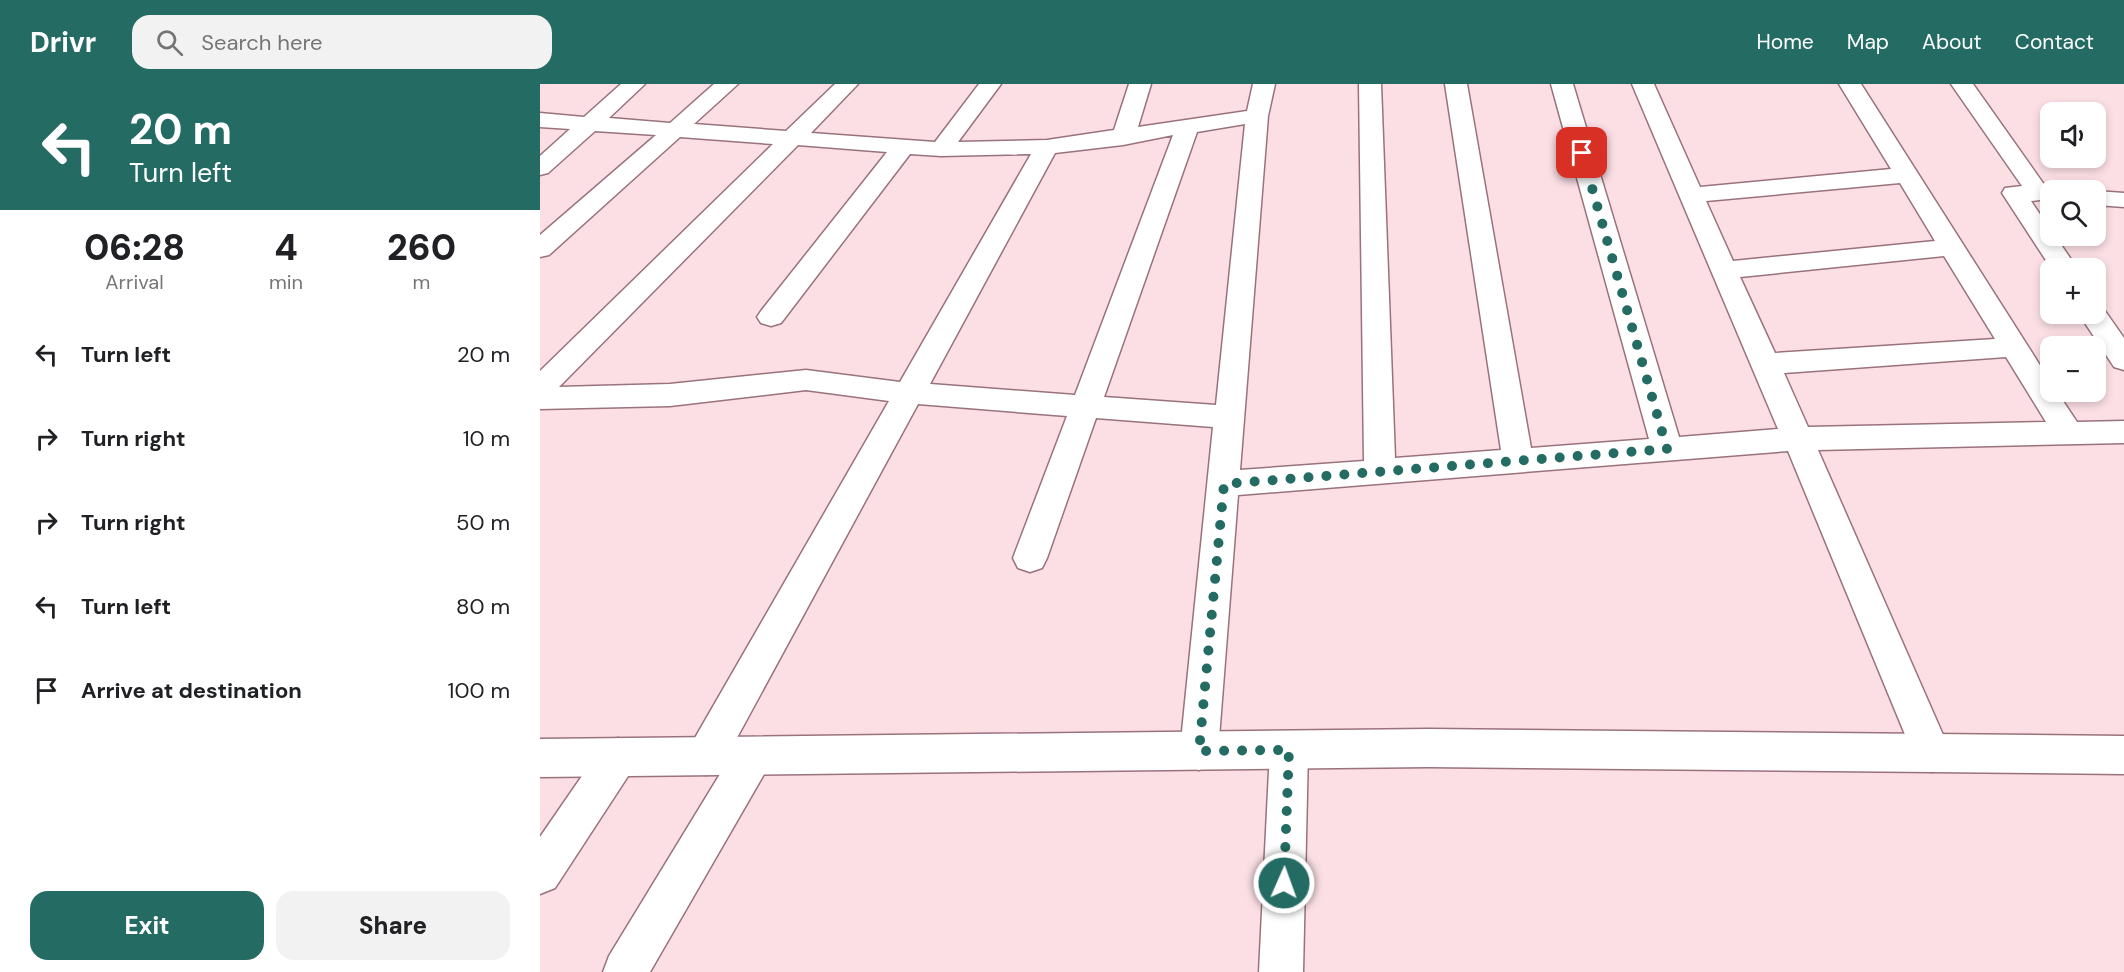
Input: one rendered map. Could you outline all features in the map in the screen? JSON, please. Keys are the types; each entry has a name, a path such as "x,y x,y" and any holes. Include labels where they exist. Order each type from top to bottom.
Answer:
{"street":[{"path":"540,168 634,84"},
{"path":"540,249 727,84"},
{"path":"540,388 847,84"},
{"path":"940,148 990,84"},
{"path":"1123,138 1140,84"},
{"path":"1199,751 1257,117 1264,84"},
{"path":"1370,84 1380,471"},
{"path":"1456,84 1518,461"},
{"path":"1562,84 1667,449"},
{"path":"1643,84 1932,753"},
{"path":"1850,84 2068,433"},
{"path":"1962,84 2040,188"},
{"path":"540,120 940,148 1047,147 1123,138 1257,117"},
{"path":"1030,558 1187,128"},
{"path":"771,317 904,146"},
{"path":"706,756 1047,147"},
{"path":"1691,195 1906,175"},
{"path":"2040,195 2014,193 2040,232"},
{"path":"2106,199 2124,200"},
{"path":"1724,270 1952,247"},
{"path":"2100,324 2124,360"},
{"path":"1765,364 2014,347"},
{"path":"540,398 670,395 806,380 910,393 1230,417"},
{"path":"1224,484 1798,439 2124,432"},
{"path":"1281,972 1289,750"},
{"path":"540,758 1289,750 2124,755"},
{"path":"626,972 753,756"},
{"path":"540,873 618,757"}],"route":[{"path":"1284,883 1289,750 1199,751 1224,484 1667,449 1582,153"}]}
